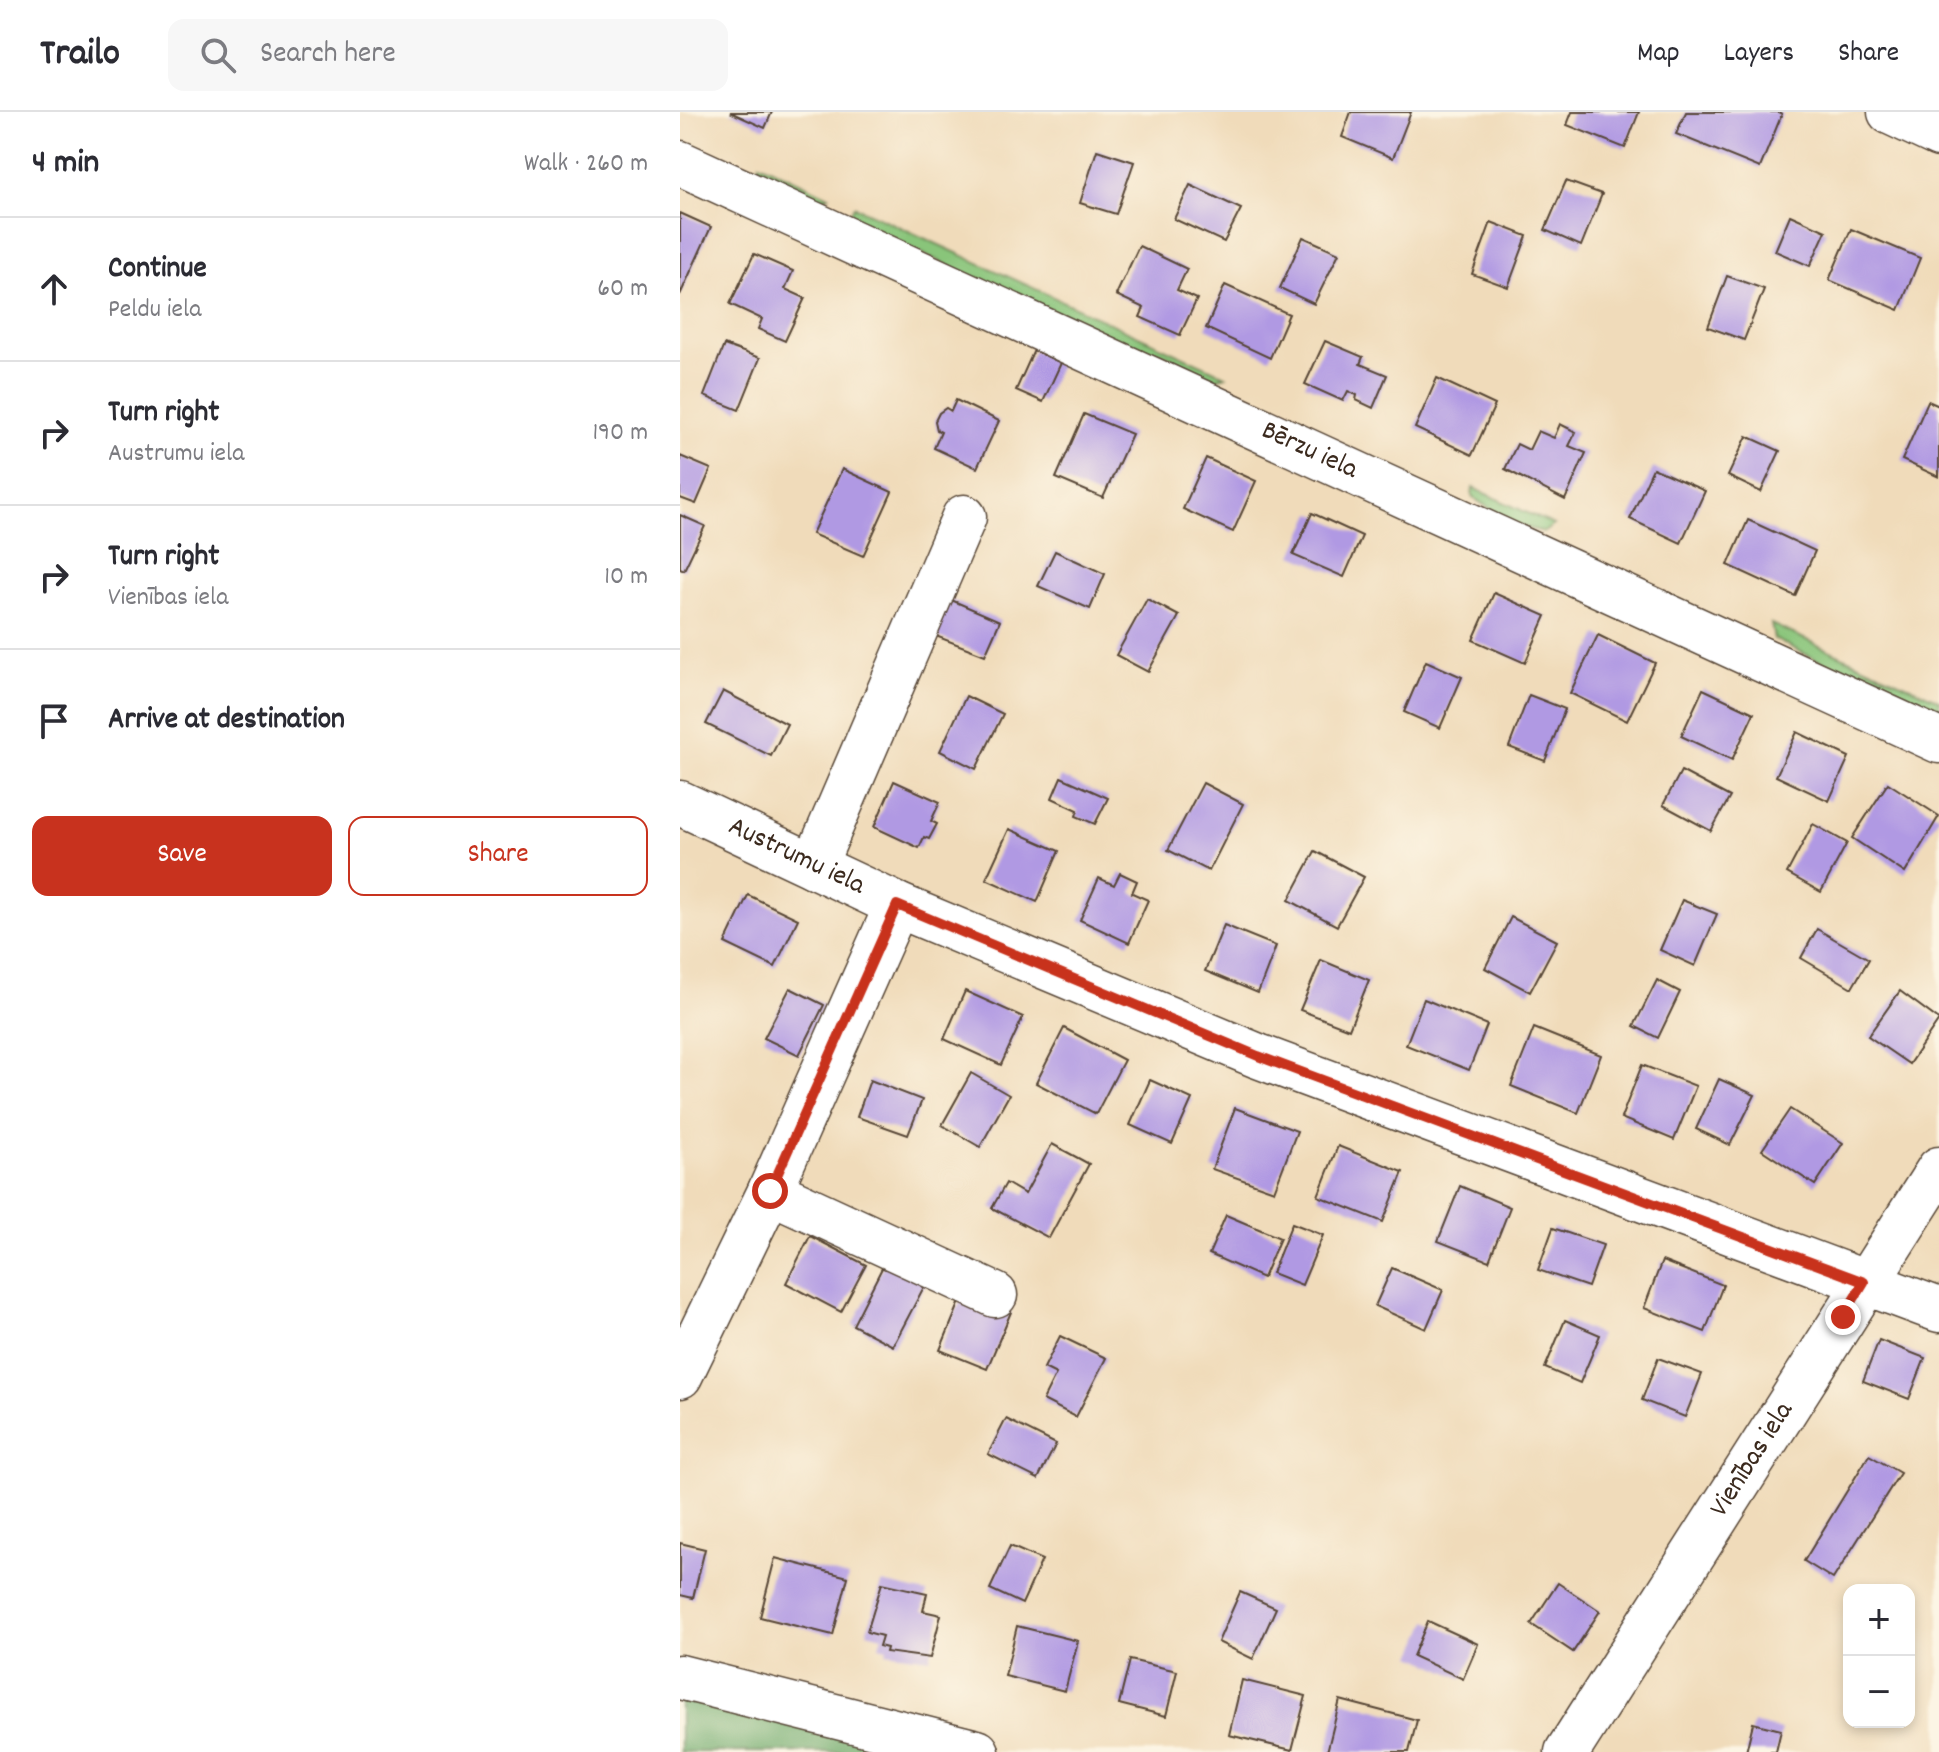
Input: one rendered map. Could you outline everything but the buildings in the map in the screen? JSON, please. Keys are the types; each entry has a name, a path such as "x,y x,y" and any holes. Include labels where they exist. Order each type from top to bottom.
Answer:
{"street":[{"path":"1890,112 1939,135"},
{"name":"Bērzu iela","path":"680,163 1939,741"},
{"path":"814,866 964,517"},
{"name":"Austrumu iela","path":"680,803 897,905 1258,1056 1939,1310"},
{"path":"680,1376 770,1191 897,905"},
{"name":"Vienības iela","path":"1567,1752 1864,1282 1939,1169"},
{"path":"770,1191 995,1295"},
{"path":"680,1677 977,1752"}],"green space":[{"path":"759,163 829,196 817,203 764,178 757,170"},
{"path":"854,206 1226,376 1216,379 1162,353 1133,350 847,219"},
{"path":"1473,488 1554,525 1544,532 1515,525 1472,497"},
{"path":"1771,624 1939,700 1939,718 1774,639"},
{"path":"680,1677 977,1752 680,1752"}],"route":[{"path":"770,1191 897,905 1258,1056 1864,1282 1843,1317"}]}
